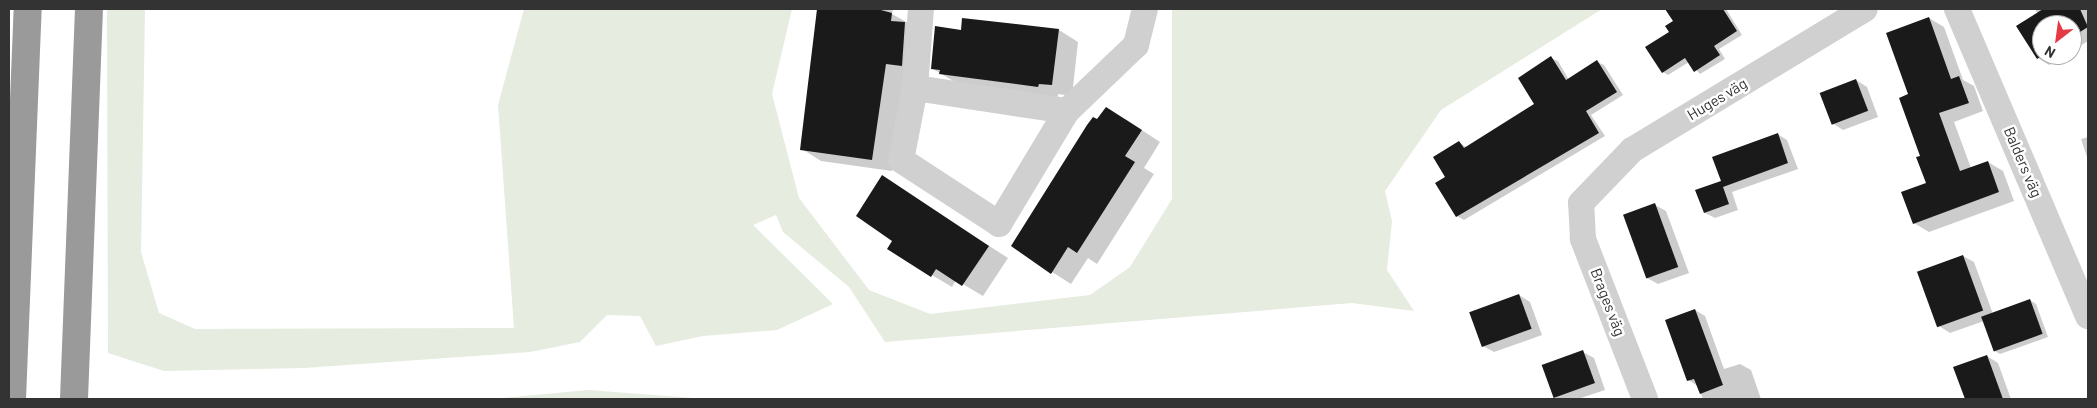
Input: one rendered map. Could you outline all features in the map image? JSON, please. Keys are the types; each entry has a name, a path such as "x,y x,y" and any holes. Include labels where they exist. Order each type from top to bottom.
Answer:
{"highway":[{"path":"12,399 28,9"},
{"path":"74,399 89,9"}],"street":[{"path":"921,9 915,88 901,160 999,224 1068,111 1136,45 1145,9"},
{"name":"Huges väg","path":"1581,203 1632,150 1865,9"},
{"name":"Balders väg","path":"1957,9 2086,303"},
{"path":"915,88 1068,111"},
{"name":"Brages väg","path":"1581,203 1583,239 1645,399"}],"shaded area":[{"path":"107,9 145,9 141,252 159,313 195,329 514,328 498,105 524,9 792,9 772,94 799,198 869,290 930,314 1090,295 1130,267 1172,199 1172,9 1602,9 1441,110 1385,191 1392,221 1387,270 1414,311 1352,303 885,342 849,287 783,232 776,215 753,225 833,304 777,330 703,336 656,346 640,316 607,315 580,342 530,352 304,368 164,371 108,353"},
{"path":"588,390 707,399 491,399"}],"building":[{"path":"817,9 877,9 892,13 891,21 905,22 902,66 886,64 872,160 800,150"},
{"path":"1665,9 1723,9 1737,31 1714,46 1720,55 1694,72 1685,58 1662,73 1645,47 1669,32 1665,26 1673,21"},
{"path":"2043,9 2080,9 2088,27 2082,31 2082,15 2033,15"},
{"path":"2032,16 2032,51 2016,26"},
{"path":"1929,17 1951,79 1959,76 1969,103 1939,113 1960,171 1988,161 1999,192 1913,224 1901,192 1926,183 1916,157 1920,156 1899,98 1908,94 1886,33"},
{"path":"962,18 1059,29 1052,85 1039,84 1038,87 939,74 940,70 931,69 935,26 961,30"},
{"path":"1551,56 1566,80 1597,60 1617,92 1586,111 1599,133 1456,217 1435,183 1445,177 1433,157 1459,141 1464,148 1534,104 1518,78"},
{"path":"1856,79 1868,111 1832,125 1820,93"},
{"path":"1106,107 1142,130 1125,156 1135,162 1077,253 1068,247 1051,274 1011,246 1087,125 1093,117 1097,119"},
{"path":"1778,133 1788,163 1723,187 1729,204 1704,213 1695,190 1721,181 1712,157"},
{"path":"882,175 989,246 962,286 936,269 931,277 887,249 892,241 856,216"},
{"path":"1655,203 1678,267 1646,279 1623,215"},
{"path":"1963,255 1983,310 1937,327 1917,272"},
{"path":"1519,294 1532,329 1482,347 1469,312"},
{"path":"2030,299 2043,334 1994,352 1981,317"},
{"path":"1695,309 1723,385 1700,394 1694,379 1687,381 1665,320"},
{"path":"1583,350 1595,383 1554,398 1542,365"},
{"path":"1987,355 2003,399 1965,399 1953,367"}]}
